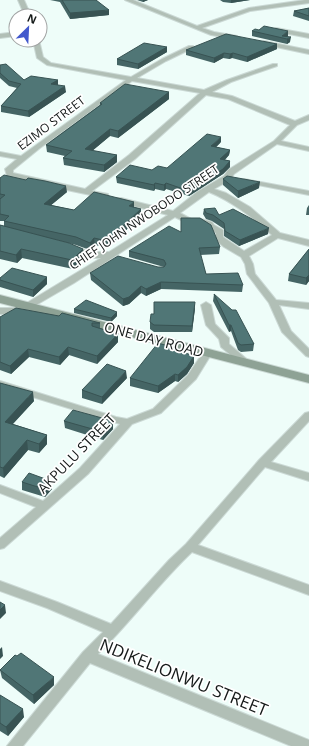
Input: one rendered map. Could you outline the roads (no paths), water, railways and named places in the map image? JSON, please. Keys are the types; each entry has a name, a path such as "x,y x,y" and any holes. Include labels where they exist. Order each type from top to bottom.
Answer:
{"main road":[{"name":"ONE DAY ROAD","path":"0,299 246,364 309,379"}],"street":[{"path":"128,0 218,36 239,37"},
{"path":"196,28 249,10 309,2"},
{"path":"266,29 309,36"},
{"path":"254,41 309,52"},
{"name":"EZIMO STREET","path":"191,47 164,60 122,84 22,158 9,169 10,174 174,214 190,221 201,221 209,224 211,227 220,232 219,238 227,245 244,255"},
{"path":"38,48 40,58 44,62 230,97 295,124"},
{"path":"86,192 132,157 204,93 229,81 275,65"},
{"name":"CHIEF JOHN NWOBODO STREET","path":"14,311 28,306 174,214 208,189 227,178 231,172 276,142 295,124 309,117"},
{"path":"276,142 309,149"},
{"path":"0,154 22,158"},
{"path":"227,178 309,193"},
{"path":"208,189 223,195 247,209 276,235 309,243"},
{"path":"276,235 244,255 249,264 251,274 273,302 288,332 309,354"},
{"path":"66,246 90,255 112,254 123,260"},
{"path":"273,302 309,306"},
{"path":"206,305 211,324 224,338 224,345 246,364"},
{"path":"0,311 14,311"},
{"path":"0,318 14,311"},
{"name":"AKPULU STREET","path":"0,545 27,520 46,506 84,470 128,422 157,411 192,376 207,353"},
{"path":"0,384 115,420 128,422"},
{"path":"88,656 114,631 263,463 309,415"},
{"path":"263,463 309,477"},
{"path":"0,489 46,506"},
{"path":"190,547 309,590"},
{"path":"0,586 52,605 114,631"},
{"name":"NDIKELIONWU STREET","path":"14,746 88,656 307,746"}]}
